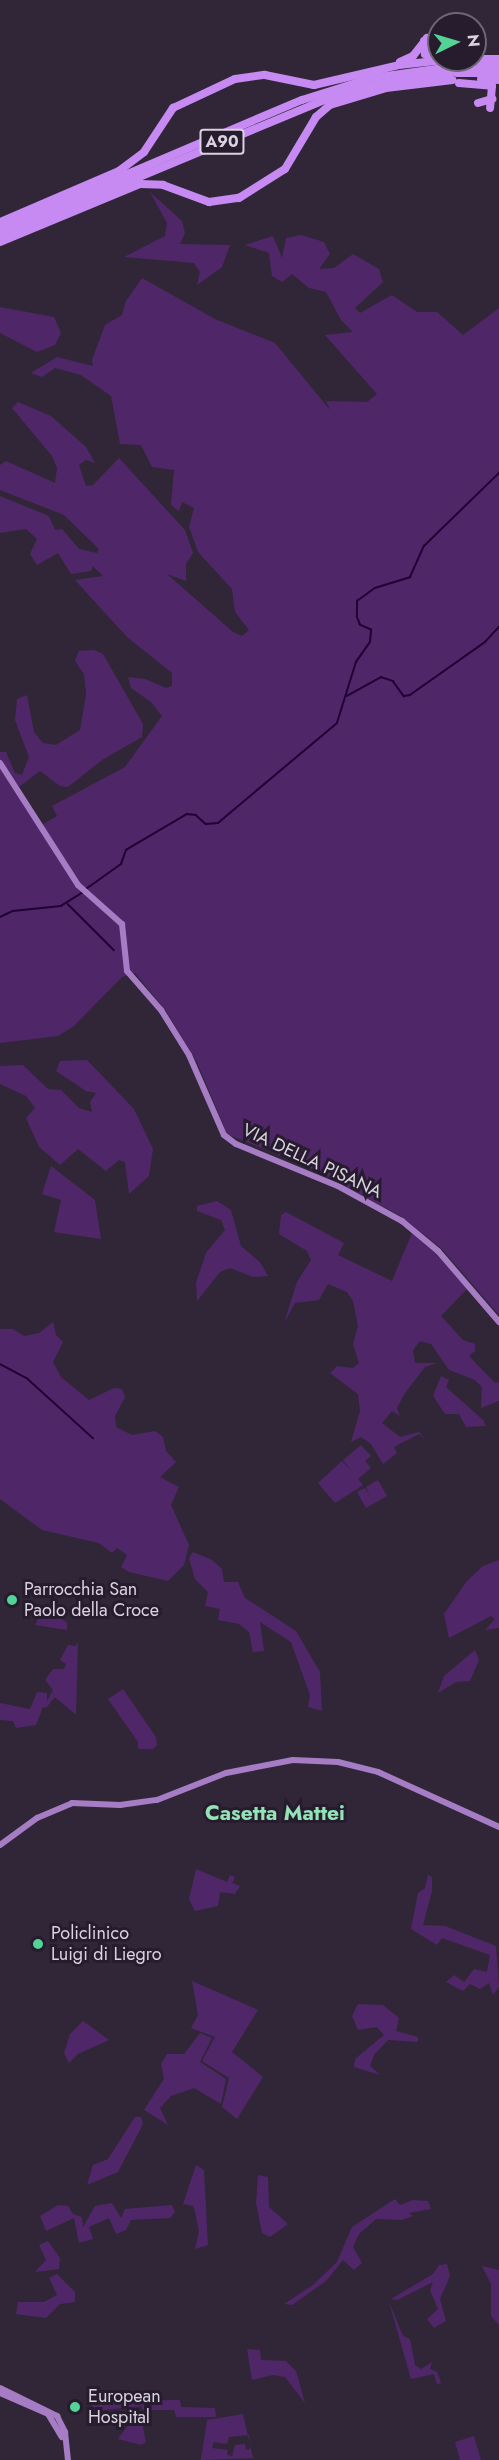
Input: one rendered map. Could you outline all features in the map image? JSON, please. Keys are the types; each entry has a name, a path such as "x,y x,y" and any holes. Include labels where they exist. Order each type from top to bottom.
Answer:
{"highway":[{"path":"425,40 424,54 427,55"},
{"path":"0,222 119,171 144,152 173,108 235,79 265,75 314,85 378,70 410,58 425,40"},
{"name":"A90","path":"0,235 327,98 396,80 454,74 499,62"},
{"path":"378,70 454,74 499,80"},
{"name":"A90","path":"0,228 302,100 372,78 499,73"},
{"path":"0,242 143,184 165,185 209,202 239,198 285,169 325,107 366,93 454,74 490,85 497,99 478,103"}],"main road":[{"name":"VIA DELLA PISANA","path":"0,763 80,888 122,924 127,970 163,1012 189,1055 224,1135 236,1144 338,1186 402,1221 438,1251 499,1322"},
{"path":"0,1845 38,1818 72,1803 120,1805 157,1800 226,1773 293,1761 338,1762 378,1772 499,1827"},
{"path":"0,2388 57,2416 65,2432 66,2460"},
{"path":"0,2393 52,2418 62,2434 66,2460"}],"shaded area":[{"path":"150,192 182,221 185,233 180,244 230,245 222,267 197,285 200,272 194,263 124,257 165,236 167,223"},
{"path":"301,235 324,242 330,254 319,269 334,268 353,254 379,269 383,282 355,308 360,313 392,295 417,312 437,312 463,335 499,308 499,1315 441,1248 399,1215 313,1169 227,1134 197,1062 166,1011 135,973 122,977 74,1026 58,1036 0,1043 0,767 40,826 57,816 52,806 125,767 162,716 151,702 131,688 128,677 145,679 166,688 172,686 172,673 127,637 75,580 103,576 93,566 91,571 71,574 58,553 37,565 30,554 37,539 26,529 0,533 0,496 49,516 55,530 62,529 79,549 97,553 99,549 64,515 0,490 0,465 6,461 55,483 57,468 52,456 12,408 18,402 51,416 86,447 95,463 86,460 79,465 86,486 93,485 119,458 185,530 193,553 186,564 186,581 167,574 233,632 242,636 249,630 235,612 232,589 198,552 189,527 194,508 182,502 179,511 171,505 174,470 152,467 141,445 120,444 111,396 81,375 55,368 42,377 31,373 57,357 93,366 92,360 105,325 122,315 126,301 142,278 215,319 275,343 330,410 326,401 367,402 377,394 325,335 353,332 341,320 326,292 309,288 292,274 282,282 272,276 269,253 245,245 273,236 282,258 286,238"},
{"path":"0,307 54,317 61,333 55,345 37,352 0,333"},
{"path":"94,650 103,654 143,724 142,737 102,760 68,787 60,786 40,771 19,787 0,761 0,752 6,752 15,773 22,775 29,757 15,720 17,699 27,695 34,732 43,743 56,745 80,730 86,694 84,674 75,661 79,651"},
{"path":"87,1060 134,1109 153,1149 149,1176 129,1194 125,1162 119,1160 106,1171 78,1149 60,1165 39,1147 26,1118 35,1108 26,1096 0,1084 0,1066 23,1065 48,1089 61,1090 79,1108 92,1112 90,1102 96,1093 86,1091 56,1071 60,1061"},
{"path":"51,1166 95,1200 101,1239 54,1232 61,1200 42,1194"},
{"path":"217,1201 231,1210 241,1246 260,1262 268,1276 253,1277 230,1268 220,1272 197,1301 196,1283 206,1253 225,1230 221,1220 197,1211 197,1206"},
{"path":"286,1212 344,1243 338,1255 392,1281 412,1233 429,1246 467,1289 441,1316 463,1340 475,1344 475,1351 469,1356 495,1383 499,1382 499,1401 481,1408 482,1387 475,1380 449,1370 431,1344 420,1341 413,1350 415,1363 437,1363 425,1367 405,1393 397,1408 400,1416 392,1411 382,1423 400,1437 419,1432 426,1440 419,1434 394,1447 397,1453 383,1464 371,1444 361,1437 351,1442 360,1411 358,1394 330,1373 337,1366 353,1368 359,1363 353,1344 358,1326 353,1301 347,1292 328,1284 319,1300 295,1303 284,1323 297,1282 311,1260 307,1251 279,1234 281,1215"},
{"path":"53,1322 56,1335 63,1342 53,1362 61,1377 89,1400 114,1388 122,1389 125,1397 115,1416 116,1427 132,1435 155,1431 163,1437 166,1451 176,1462 160,1477 179,1487 171,1505 189,1545 184,1565 168,1581 129,1572 121,1567 127,1555 117,1548 112,1553 99,1543 42,1530 0,1499 0,1329 13,1329 24,1336 39,1333"},
{"path":"441,1376 449,1380 446,1387 484,1421 485,1426 466,1427 459,1414 445,1414 433,1396"},
{"path":"361,1445 371,1456 365,1461 371,1468 358,1479 363,1485 335,1503 318,1483 342,1461 352,1472 343,1460"},
{"path":"378,1480 387,1496 366,1508 357,1492 365,1488 370,1496 366,1487"},
{"path":"193,1552 212,1560 222,1569 224,1582 238,1582 245,1598 296,1631 320,1672 322,1711 308,1707 310,1695 291,1642 260,1622 264,1651 253,1652 249,1632 239,1624 218,1620 220,1609 205,1606 208,1592 195,1579 189,1558"},
{"path":"499,1560 499,1628 485,1630 495,1619 491,1616 449,1638 444,1614 467,1581 483,1566"},
{"path":"44,1607 50,1608 67,1623 67,1630 35,1625"},
{"path":"78,1642 76,1715 55,1697 46,1708 43,1707 36,1725 16,1728 13,1721 0,1720 0,1703 30,1709 37,1692 47,1693 47,1701 53,1690 45,1680 53,1669 64,1669 66,1664 60,1660 68,1645 76,1646"},
{"path":"475,1650 479,1660 470,1681 456,1682 438,1693 444,1676"},
{"path":"123,1689 156,1737 157,1745 153,1749 138,1749 138,1742 108,1699"},
{"path":"196,1869 227,1882 230,1875 235,1877 232,1883 240,1886 235,1894 220,1892 218,1906 195,1911 189,1899"},
{"path":"428,1875 432,1877 432,1891 423,1925 445,1926 496,1946 499,1987 493,1995 489,1983 480,1989 470,1984 463,1991 446,1982 454,1975 464,1982 474,1969 487,1972 490,1955 442,1938 437,1945 411,1929 418,1893 425,1888"},
{"path":"192,1981 258,2010 232,2052 263,2077 237,2119 222,2107 229,2078 202,2061 215,2037 191,2028 198,2015"},
{"path":"358,2004 383,2005 399,2018 396,2031 418,2037 418,2042 388,2040 374,2055 370,2066 380,2075 354,2067 355,2059 384,2035 377,2027 358,2030 352,2016"},
{"path":"83,2021 109,2040 78,2054 69,2063 64,2053 70,2034"},
{"path":"200,2033 212,2038 200,2062 226,2079 221,2104 194,2088 171,2096 160,2108 168,2125 144,2110 164,2079 161,2064 167,2054 184,2054"},
{"path":"135,2117 141,2117 143,2124 118,2172 87,2185 93,2165 108,2159"},
{"path":"196,2165 204,2170 208,2245 195,2249 199,2231 195,2212 193,2206 183,2204"},
{"path":"258,2175 268,2177 269,2207 288,2224 270,2237 262,2233 256,2203"},
{"path":"395,2199 400,2205 413,2200 428,2201 431,2209 409,2213 413,2216 402,2220 376,2219 359,2234 353,2247 362,2263 354,2270 343,2260 326,2281 292,2305 284,2304 313,2285 337,2262 352,2227"},
{"path":"112,2203 121,2218 125,2209 172,2205 175,2212 170,2218 131,2220 126,2230 116,2234 109,2218 89,2227 93,2239 79,2243 74,2218 46,2231 40,2216 58,2205 68,2206 73,2214 82,2217 83,2227 95,2206"},
{"path":"48,2241 60,2258 59,2269 35,2272 46,2260 39,2245"},
{"path":"447,2264 450,2276 440,2299 446,2321 434,2328 427,2319 438,2309 430,2290 433,2282 397,2300 391,2299 433,2274 439,2265"},
{"path":"482,2266 499,2270 499,2325 491,2316 491,2284"},
{"path":"57,2274 75,2292 75,2302 60,2304 46,2318 16,2314 18,2302 44,2302 57,2295 49,2278"},
{"path":"389,2302 403,2336 410,2339 415,2365 421,2369 432,2362 430,2369 437,2372 441,2383 437,2384 434,2374 411,2379"},
{"path":"247,2349 260,2350 261,2360 286,2361 296,2371 305,2403 285,2377 273,2375 252,2380"},
{"path":"180,2400 181,2407 215,2408 216,2417 176,2417 174,2410 143,2410 141,2406 96,2411 92,2405 98,2401"},
{"path":"243,2414 248,2435 229,2437 227,2444 214,2442 212,2448 228,2450 227,2455 232,2456 235,2445 245,2444 246,2450 250,2449 250,2443 253,2458 201,2460 207,2420"},
{"path":"135,2416 141,2418 146,2442 141,2445 118,2439"},
{"path":"474,2436 481,2460 460,2460 455,2442"}],"waterway":[{"path":"86,889 121,864 126,850 187,814 196,815 206,824 218,823 337,723 356,662 370,642 371,630 360,625 357,617 357,601 375,588 410,577 424,546 499,473"},
{"path":"347,696 381,677 393,681 404,696 410,695 485,642 499,627"},
{"path":"0,917 13,911 61,906 83,892"},
{"path":"68,904 114,950"},
{"path":"0,1364 28,1379 93,1438"}],"place":[{"name":"Parrocchia San Paolo della Croce","path":"12,1600"},
{"name":"Policlinico Luigi di Liegro","path":"38,1944"},
{"name":"European Hospital","path":"75,2407"}],"district":[{"name":"Casetta Mattei","path":"275,1813"}]}
